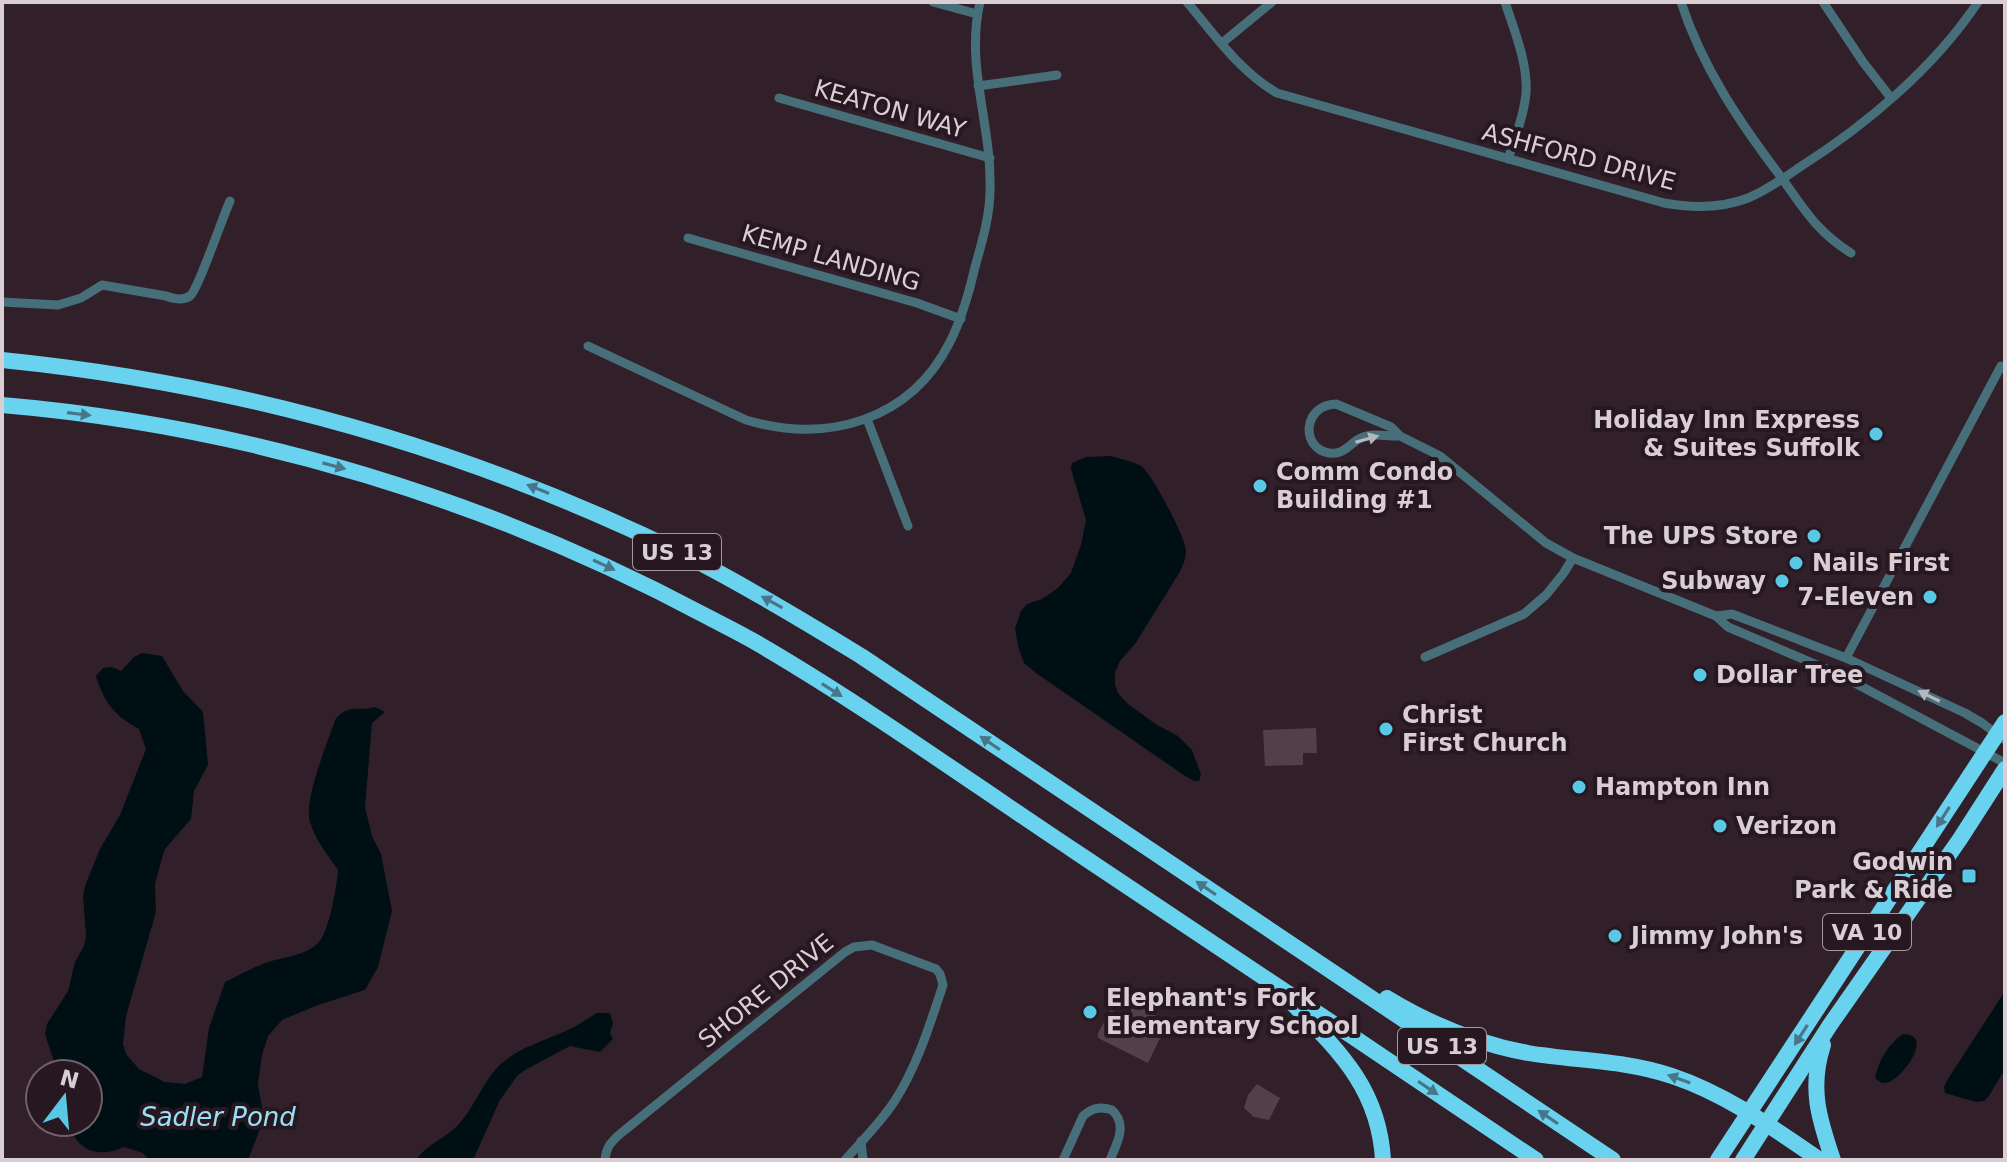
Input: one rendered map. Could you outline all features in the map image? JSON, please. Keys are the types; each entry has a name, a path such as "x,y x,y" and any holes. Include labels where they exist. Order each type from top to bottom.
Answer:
{"highway":[{"name":"US 13","path":"2,360 201,389 359,428 502,475 617,523 728,578 861,656 1613,1160"},
{"name":"US 13","path":"2,405 157,425 268,449 366,475 534,534 657,590 766,648 887,725 1536,1160"},
{"name":"VA 10","path":"1718,1160 1985,751 2002,732"},
{"name":"VA 10","path":"1743,1160 1830,1025 2005,769"},
{"path":"1271,931 1342,968 1413,1013 1473,1038 1528,1053 1617,1063 1656,1071 1710,1091 1820,1160"},
{"path":"1271,982 1312,1023 1361,1082 1378,1123 1383,1160"},
{"path":"1830,1025 1818,1063 1816,1101 1833,1160"}],"street":[{"path":"933,2 977,14"},
{"path":"588,346 746,420 792,430 835,428 867,419 907,396 922,382 949,345 961,319 988,219 990,158 974,41 980,2"},
{"name":"ASHFORD DRIVE","path":"1187,2 1251,75 1277,93 1687,207 1710,207 1744,200 1843,138 1932,60 1978,2"},
{"path":"1222,43 1272,2"},
{"path":"1505,2 1522,57 1526,89 1508,159"},
{"path":"1681,2 1696,42 1727,101 1754,142 1812,221 1851,253"},
{"path":"1823,2 1891,98"},
{"path":"978,86 1057,75"},
{"name":"KEATON WAY","path":"779,98 990,158"},
{"path":"2,302 70,303 102,285 175,299 189,297 198,283 230,201"},
{"name":"KEMP LANDING","path":"688,238 917,303 961,319"},
{"path":"1846,658 2001,366"},
{"path":"1400,436 1367,436 1344,451 1326,453 1313,441 1310,419 1328,404 1336,404 1391,427 1400,436 1440,456 1546,543 1573,558 1716,616 1728,627 1838,674 2005,763"},
{"path":"867,419 908,526"},
{"path":"1425,657 1524,614 1546,595 1573,558"},
{"path":"1716,616 1732,614 1846,658 2002,732"},
{"name":"SHORE DRIVE","path":"605,1160 609,1144 676,1088 845,952 854,947 872,945 936,969 943,985 903,1087 892,1105 845,1160"},
{"path":"1063,1160 1083,1116 1097,1108 1112,1110 1120,1122 1120,1133 1110,1160"},
{"path":"861,1141 863,1160"}],"shaded area":[{"path":"1316,728 1317,753 1303,753 1303,765 1265,766 1263,730"},
{"path":"1138,1003 1167,1024 1166,1033 1159,1040 1148,1063 1098,1038 1111,1010 1126,1018"},
{"path":"1257,1084 1280,1098 1269,1120 1254,1117 1244,1108 1248,1095"}],"water":[{"path":"1111,456 1138,464 1146,471 1174,520 1186,551 1178,575 1135,644 1120,661 1115,684 1128,704 1178,736 1192,750 1201,774 1199,781 1185,776 1036,673 1024,663 1018,646 1015,628 1021,611 1027,604 1042,599 1058,588 1071,573 1081,545 1086,520 1071,469 1072,463 1086,457"},
{"name":"Sadler Pond","path":"142,653 162,656 183,691 203,712 208,765 194,791 191,819 165,849 162,858 155,884 156,912 126,1016 123,1044 126,1054 139,1069 165,1082 185,1084 202,1077 209,1028 225,982 265,963 307,951 322,938 332,909 338,870 312,829 309,812 313,786 335,720 349,710 375,707 385,712 372,723 365,807 372,836 381,854 392,911 378,967 365,990 282,1020 268,1036 258,1084 264,1119 248,1160 149,1160 143,1153 124,1147 97,1152 82,1146 76,1138 104,1138 104,1058 53,1058 45,1034 47,1024 68,991 75,962 84,946 85,886 100,849 120,815 146,749 139,729 112,708 96,676 103,668 112,667 121,671"},
{"path":"2005,991 2005,1069 1984,1101 1976,1102 1945,1093 1946,1082"},
{"path":"597,1013 610,1013 613,1039 600,1052 570,1046 517,1076 500,1100 473,1160 416,1160 459,1124 502,1063"},
{"path":"1903,1034 1912,1036 1916,1041 1912,1058 1892,1080 1880,1082 1875,1077 1882,1058"}],"place":[{"name":"Holiday Inn Express & Suites Suffolk","path":"1876,434"},
{"name":"Comm Condo Building #1","path":"1260,486"},
{"name":"The UPS Store","path":"1814,536"},
{"name":"Nails First","path":"1796,563"},
{"name":"Subway","path":"1782,581"},
{"name":"7-Eleven","path":"1930,597"},
{"name":"Dollar Tree","path":"1700,675"},
{"name":"Christ First Church","path":"1386,729"},
{"name":"Hampton Inn","path":"1579,787"},
{"name":"Verizon","path":"1720,826"},
{"name":"Godwin Park & Ride","path":"1969,876"},
{"name":"Jimmy John's","path":"1615,936"},
{"name":"Elephant's Fork Elementary School","path":"1090,1012"}]}
